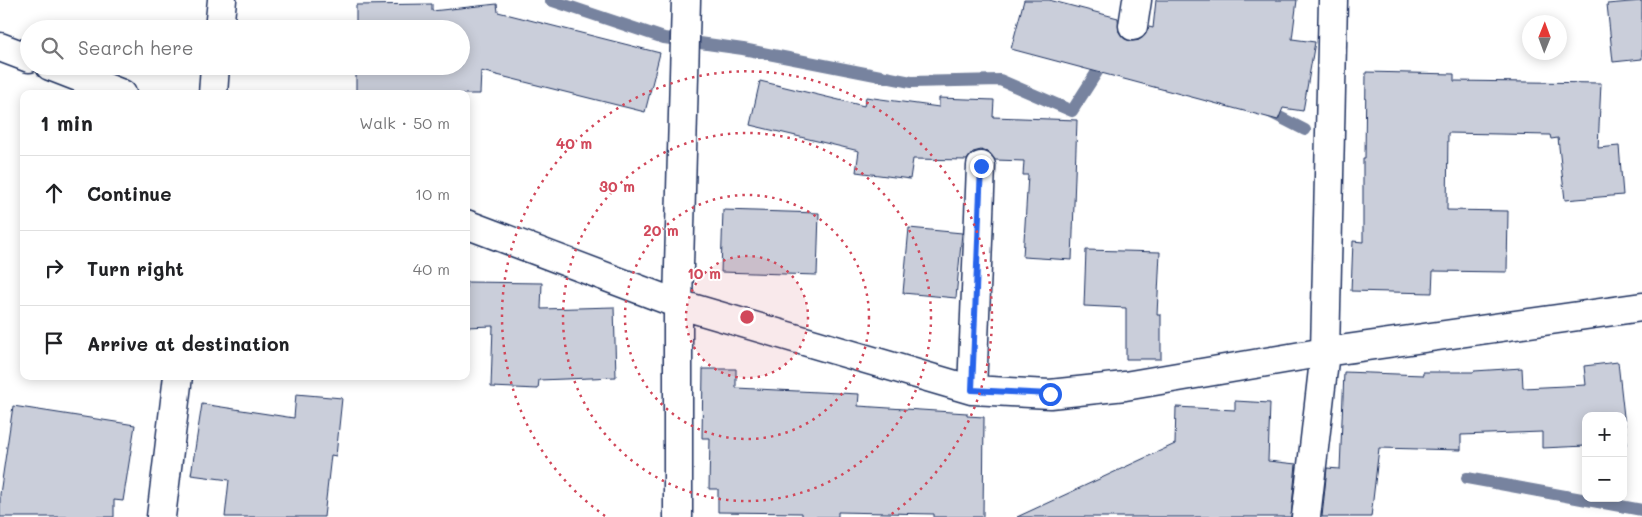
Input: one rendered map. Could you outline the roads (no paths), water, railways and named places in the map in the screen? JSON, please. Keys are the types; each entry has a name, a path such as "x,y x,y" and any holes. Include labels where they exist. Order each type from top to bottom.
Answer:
{"street":[{"path":"220,20 222,0"},
{"path":"678,517 678,304 686,0"},
{"path":"1306,517 1325,352 1333,0"},
{"path":"0,47 20,55"},
{"path":"73,75 112,90"},
{"path":"213,90 215,75"},
{"path":"972,390 981,166"},
{"path":"470,226 678,304 972,390 1050,394 1125,386 1325,352 1642,307"},
{"path":"161,517 178,380"}],"waterway":[{"path":"550,0 664,38 743,49 911,82 1000,80 1072,111 1120,36 1146,48"},
{"path":"1266,110 1305,130"},
{"path":"1467,478 1642,510"}]}
